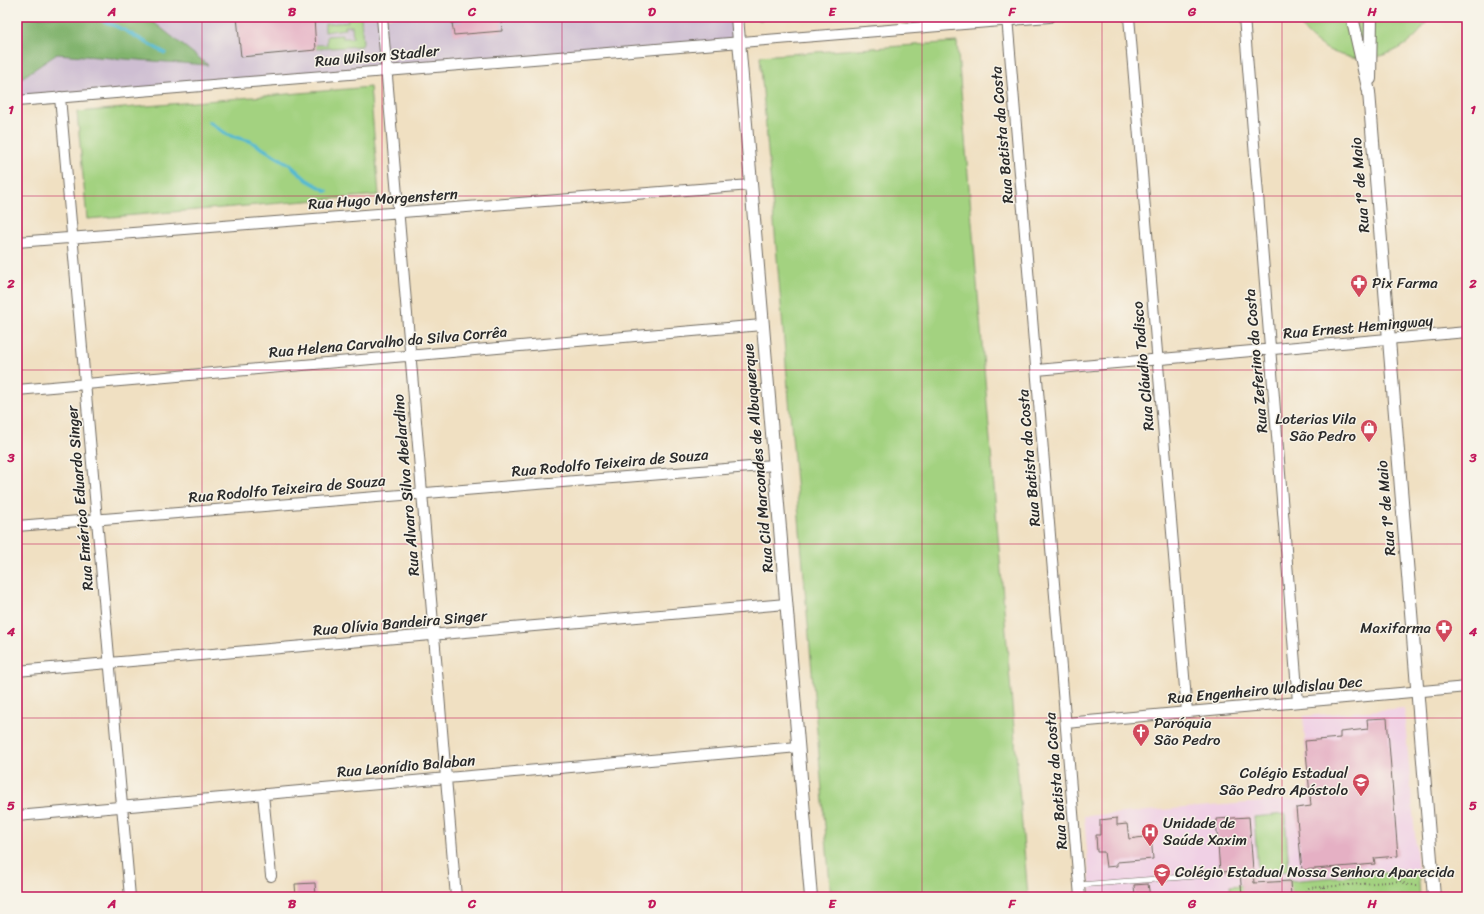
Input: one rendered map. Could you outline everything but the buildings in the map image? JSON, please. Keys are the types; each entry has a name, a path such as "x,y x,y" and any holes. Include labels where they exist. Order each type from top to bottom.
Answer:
{"street":[{"name":"Rua Alvaro Silva Abelardino","path":"382,17 456,897"},
{"name":"Rua Cid Marcondes de Albuquerque","path":"737,17 810,897"},
{"name":"Rua Wilson Stadler","path":"17,100 387,71 1008,19 1049,17"},
{"name":"Rua Cláudio Todisco","path":"1129,17 1187,712"},
{"name":"Rua Zeferino da Costa","path":"1244,17 1298,702"},
{"name":"Rua 1º de Maio","path":"1352,17 1369,92 1434,897"},
{"name":"Rua 1º de Maio","path":"1369,92 1372,17"},
{"name":"Rua Batista da Costa","path":"1008,19 1080,897"},
{"name":"Rua Emérico Eduardo Singer","path":"60,97 130,897"},
{"name":"Rua Hugo Morgenstern","path":"17,242 751,185"},
{"name":"Rua Helena Carvalho da Silva Corrêa","path":"17,390 762,325"},
{"name":"Rua Ernest Hemingway","path":"1036,370 1467,332"},
{"name":"Rua Rodolfo Teixeira de Souza","path":"17,526 774,464"},
{"name":"Rua Olívia Bandeira Singer","path":"17,671 786,604"},
{"name":"Rua Engenheiro Wladislau Dec","path":"1066,723 1467,687"},
{"name":"Rua Leonídio Balaban","path":"17,816 798,747"},
{"path":"262,794 272,876"}],"lane":[{"path":"1079,885 1209,875"}],"path":[{"path":"1300,897 1309,888 1400,881 1408,885 1419,885"},
{"path":"1324,887 1325,897"}],"shaded area":[{"path":"17,17 737,17 739,42 17,101"},
{"name":"Colégio Estadual São Pedro Apóstolo","path":"1404,708 1418,870 1230,885 1231,897 1091,897 1084,816 1310,798 1303,716"}],"green space":[{"path":"17,17 147,17 208,65 57,54 17,81"},
{"path":"361,17 362,46 315,49 314,45 327,45 327,36 342,35 342,38 353,38 352,26 345,26 345,29 325,32 325,24 348,22 347,18"},
{"path":"759,17 800,17 759,20"},
{"path":"1296,17 1429,17 1419,32 1405,45 1393,52 1366,58 1340,55 1328,50 1306,33"},
{"path":"957,42 1028,897 831,897 760,56"},
{"path":"370,87 379,195 87,219 77,112"},
{"path":"1285,814 1289,871 1258,873 1254,817"},
{"path":"1418,870 1420,897 1231,897 1230,886"}],"waterway":[{"path":"95,17 124,30 165,53"},
{"path":"209,122 228,135 250,141 289,164 307,180 327,191"}],"place":[{"name":"Pix Farma","path":"1359,298"},
{"name":"Loterias Vila São Pedro","path":"1369,443"},
{"name":"Maxifarma","path":"1444,643"},
{"name":"Paróquia São Pedro","path":"1141,747"},
{"name":"Colégio Estadual São Pedro Apóstolo","path":"1361,797"},
{"name":"Unidade de Saúde Xaxim","path":"1150,847"},
{"name":"Colégio Estadual Nossa Senhora Aparecida","path":"1162,887"}]}
